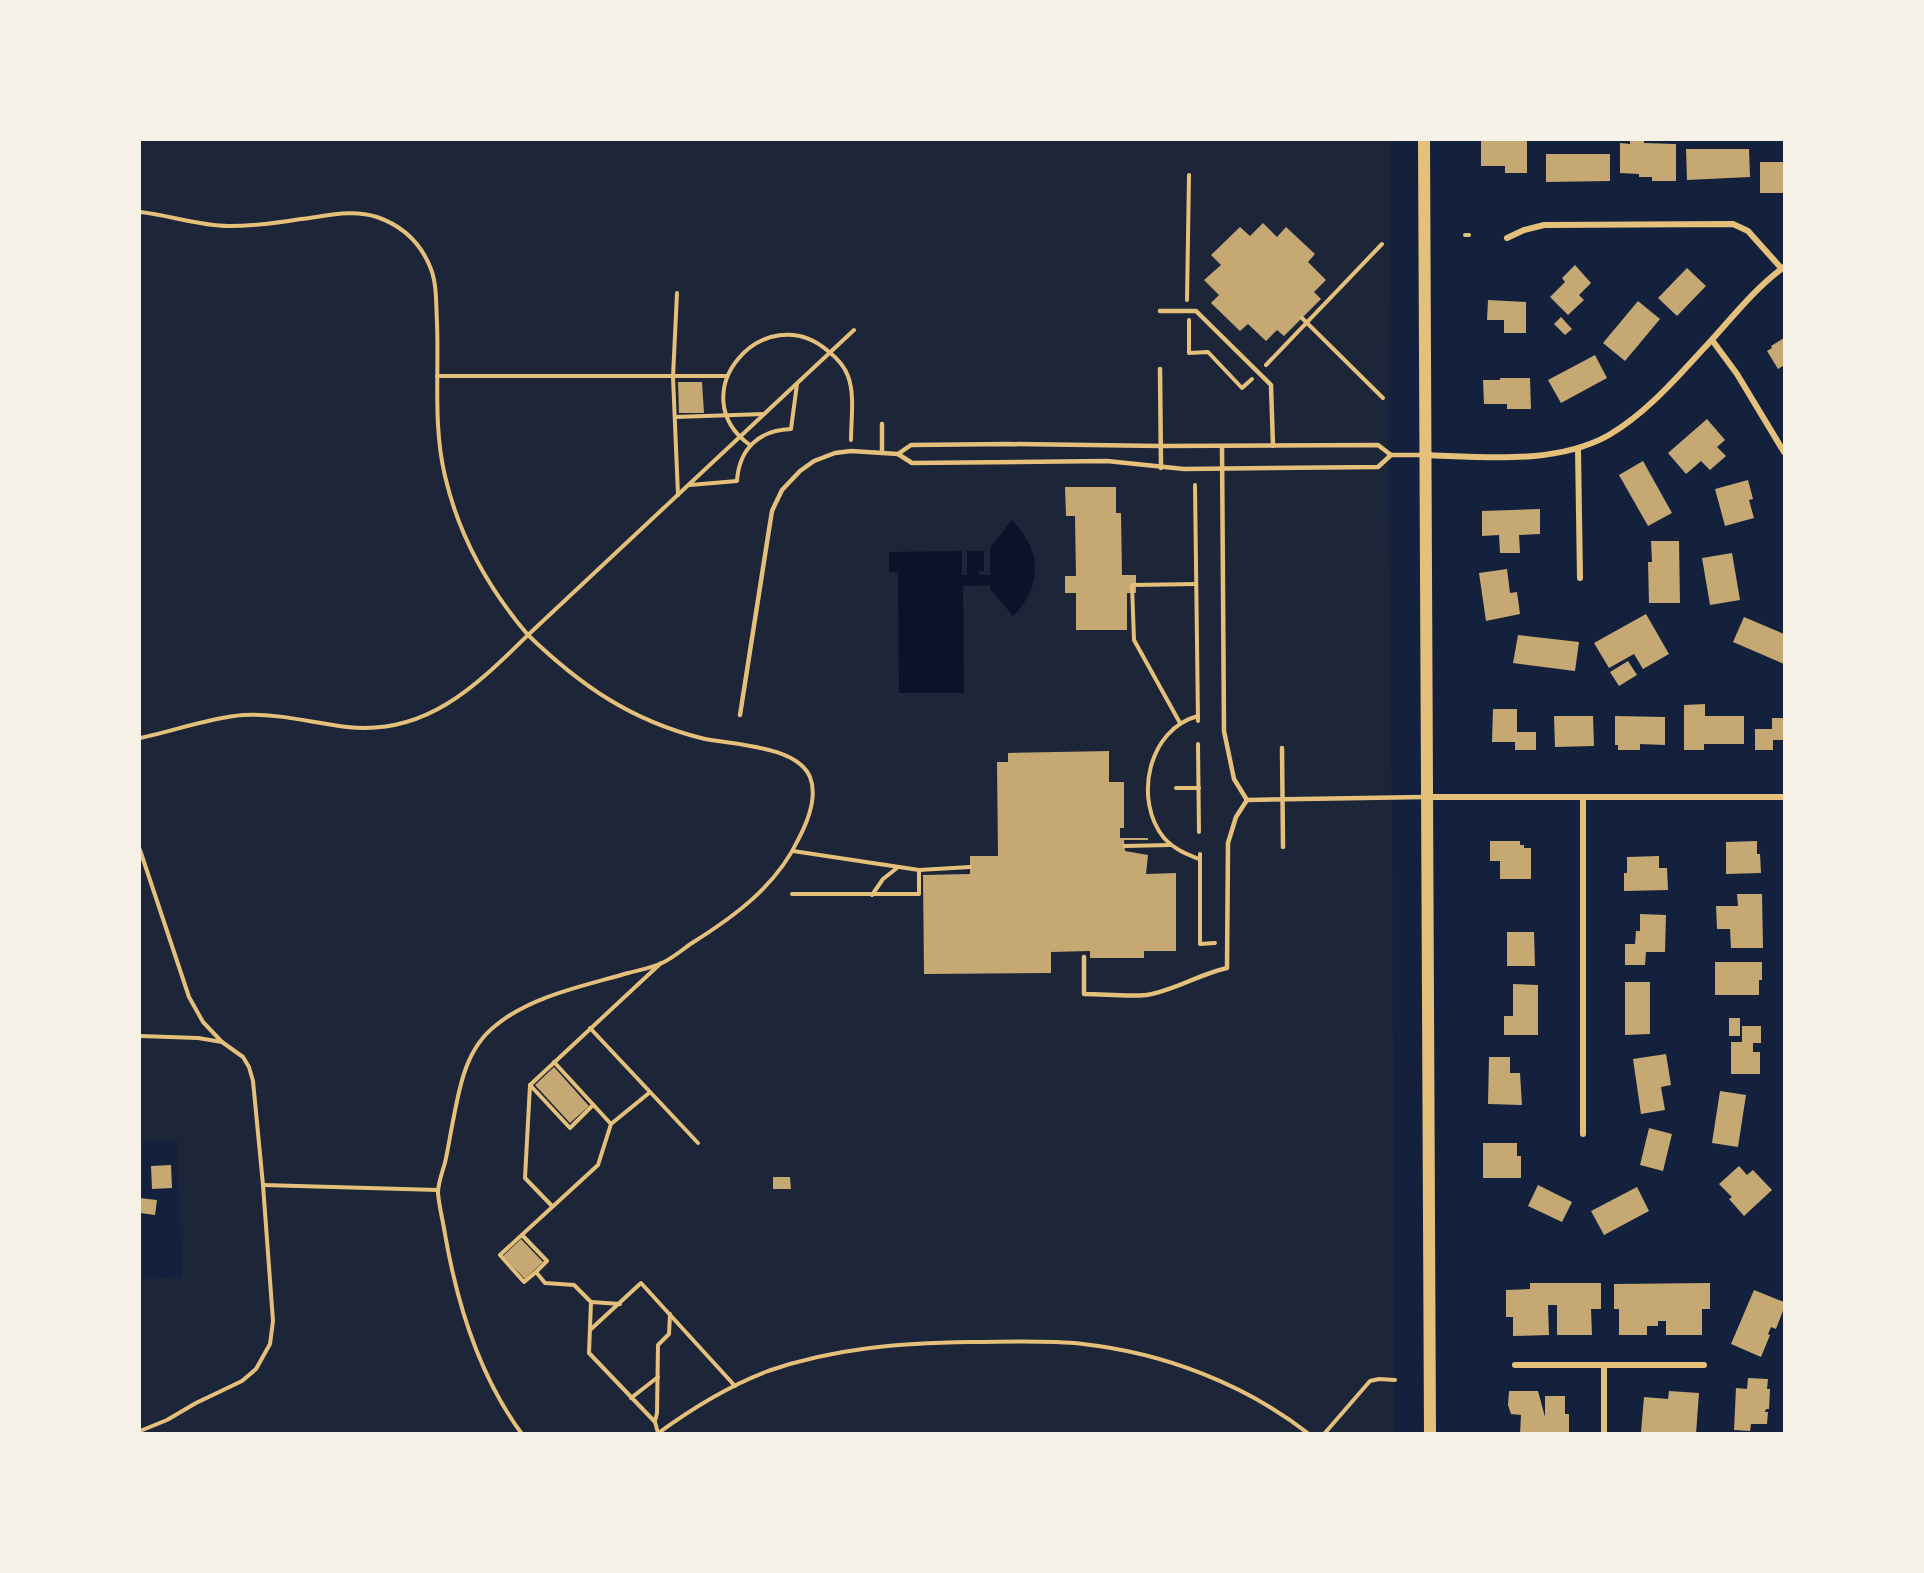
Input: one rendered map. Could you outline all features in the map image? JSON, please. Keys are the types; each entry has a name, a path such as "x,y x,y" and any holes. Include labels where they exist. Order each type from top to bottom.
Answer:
{"main road":[{"path":"1424,140 1430,1434"}],"street":[{"path":"1425,455 1524,456 1578,449 1608,435 1634,418 1661,395 1764,284 1783,268 1748,231 1733,224 1544,225 1524,230 1508,238"},
{"path":"1712,340 1737,375 1785,452"},
{"path":"1578,449 1580,578"},
{"path":"1428,797 1785,797"},
{"path":"1583,797 1583,1134"},
{"path":"1515,1365 1704,1365"},
{"path":"1604,1365 1604,1434"}],"lane":[{"path":"1160,311 1196,311 1271,385 1273,446"},
{"path":"1161,369 1161,468"},
{"path":"882,424 882,453"},
{"path":"898,454 910,445 1042,444 1161,447 1378,445 1391,455 1425,455"},
{"path":"1222,446 1224,731 1233,779 1247,800"},
{"path":"740,715 768,536 776,501 782,490 800,471 824,456 851,451 898,454 912,463 1107,461 1161,468 1222,468 1378,467 1391,455"},
{"path":"1282,748 1283,847"},
{"path":"1247,800 1428,797"},
{"path":"1084,957 1084,994 1146,995 1227,968 1228,843 1236,817 1247,800"}],"path":[{"path":"1188,175 1187,311 1190,353 1208,352 1242,388 1382,244"},
{"path":"140,212 227,226 262,225 342,213 357,213 377,217 403,229 418,245 431,270 436,297 439,447 444,474 454,509 471,552 499,600 528,635 579,681 599,695 638,716 675,731 704,739 775,752 799,762 810,777 813,795 808,819 793,851 760,892 739,912 662,963 530,1085 525,1178 552,1206"},
{"path":"676,293 674,377 678,496"},
{"path":"1302,318 1383,398"},
{"path":"140,738 207,721 243,715 359,728 403,725 439,709 485,677 854,330"},
{"path":"750,445 740,438 725,416 723,396 727,376 743,352 766,338 780,335 796,335 812,339 831,353 844,368 850,384 851,440"},
{"path":"437,376 727,376"},
{"path":"689,485 737,481 739,465 750,445 766,434 791,429 798,384"},
{"path":"675,417 765,414"},
{"path":"1195,485 1198,721"},
{"path":"1180,723 1134,640 1131,585 1196,584"},
{"path":"1198,716 1180,723 1167,735 1154,756 1149,788 1155,822 1163,837 1186,855 1199,859"},
{"path":"1198,744 1199,832"},
{"path":"1149,788 1155,788"},
{"path":"1176,788 1198,788"},
{"path":"1125,846 1171,844"},
{"path":"140,850 189,997 203,1022 222,1042 243,1057 253,1081 273,1321 267,1353 256,1369 242,1381 140,1431"},
{"path":"793,851 919,870 970,867"},
{"path":"1200,854 1200,944 1215,943"},
{"path":"872,895 883,879 897,868"},
{"path":"792,894 919,894 919,870"},
{"path":"522,1434 494,1389 462,1308 450,1259 438,1190 461,1081 471,1054 492,1027 517,1010 550,997 662,963"},
{"path":"590,1029 698,1143"},
{"path":"140,1036 198,1038 222,1042"},
{"path":"554,1062 611,1124"},
{"path":"530,1085 570,1128 593,1105"},
{"path":"522,1235 547,1261 524,1282 500,1255 600,1163 611,1124 649,1093"},
{"path":"263,1185 438,1190"},
{"path":"536,1272 545,1282 574,1285 591,1302 620,1304"},
{"path":"590,1330 641,1283 735,1386"},
{"path":"591,1302 589,1353 655,1422"},
{"path":"670,1314 669,1334 658,1345 655,1422 657,1433 707,1401 767,1372 834,1353 869,1347 944,1342 1082,1344 1146,1356 1206,1375 1268,1406 1309,1434"},
{"path":"631,1398 658,1377"},
{"path":"1324,1434 1371,1381 1395,1380"}],"shaded area":[{"path":"140,140 1390,140 1388,476 1395,1433 140,1433 140,1279 182,1277 177,1141 140,1142"},
{"path":"1012,520 1029,543 1035,568 1030,593 1023,604 1013,616 990,589 990,585 963,586 964,693 899,693 898,572 889,572 889,552 962,551 962,575 967,575 967,551 984,551 984,571 979,571 979,575 990,575 990,548"}],"building":[{"path":"1481,140 1527,140 1527,173 1505,173 1505,166 1481,166"},
{"path":"1630,140 1676,144 1676,181 1652,181 1652,177 1620,173 1620,143 1630,144"},
{"path":"1686,149 1749,149 1750,177 1687,180"},
{"path":"1546,154 1610,154 1610,181 1546,182"},
{"path":"1760,162 1784,162 1783,193 1760,193"},
{"path":"1263,223 1277,237 1286,227 1315,254 1308,262 1326,280 1314,292 1321,299 1284,336 1277,330 1266,341 1248,324 1240,331 1211,303 1219,295 1204,280 1221,265 1211,255 1240,227 1250,236"},
{"path":"1575,265 1591,283 1579,295 1584,300 1568,315 1550,297 1565,282 1562,278"},
{"path":"1687,268 1706,286 1677,316 1658,298"},
{"path":"1488,300 1526,302 1526,333 1504,333 1504,320 1487,320"},
{"path":"1638,301 1660,319 1625,361 1603,343"},
{"path":"1561,317 1572,329 1565,335 1554,324"},
{"path":"1784,338 1784,368 1783,366 1778,369 1767,351"},
{"path":"1595,355 1607,378 1561,403 1548,380"},
{"path":"1500,378 1530,378 1531,409 1507,409 1507,404 1484,404 1483,380 1500,380"},
{"path":"678,382 702,382 704,413 679,413"},
{"path":"1707,419 1725,440 1717,447 1726,456 1710,470 1701,461 1686,474 1668,453"},
{"path":"1643,461 1672,513 1648,526 1619,475"},
{"path":"1748,480 1753,499 1749,500 1754,518 1725,526 1715,489"},
{"path":"1065,487 1116,487 1116,513 1121,513 1122,575 1136,575 1136,593 1127,593 1127,630 1076,630 1076,593 1065,593 1065,576 1076,576 1075,516 1066,516"},
{"path":"1540,509 1540,534 1519,535 1520,553 1500,553 1499,535 1482,536 1482,511"},
{"path":"1651,541 1679,541 1680,603 1649,603 1648,562 1652,562"},
{"path":"1732,553 1740,600 1710,605 1702,558"},
{"path":"1507,569 1510,593 1517,592 1520,614 1486,621 1479,573"},
{"path":"1646,614 1669,654 1643,669 1634,654 1609,668 1594,643"},
{"path":"1744,617 1784,634 1784,664 1733,642"},
{"path":"1518,635 1579,642 1575,671 1513,663"},
{"path":"1628,661 1637,675 1619,686 1610,672"},
{"path":"1705,704 1705,716 1744,716 1744,744 1704,744 1704,750 1684,750 1684,705"},
{"path":"1493,709 1517,709 1517,732 1536,732 1536,750 1515,750 1515,742 1492,742"},
{"path":"1554,716 1593,716 1594,746 1555,747"},
{"path":"1615,716 1665,717 1665,745 1640,744 1640,750 1618,750 1618,745 1615,745"},
{"path":"1772,718 1784,718 1784,740 1773,740 1773,750 1755,750 1755,729 1772,729"},
{"path":"1109,751 1109,782 1124,782 1124,828 1120,828 1120,838 1148,838 1148,840 1124,840 1125,851 1148,855 1146,874 1176,873 1176,951 1144,951 1144,958 1090,958 1090,951 1051,952 1051,973 924,974 923,875 970,874 970,856 998,856 997,762 1008,762 1008,753"},
{"path":"1490,841 1520,841 1520,845 1524,845 1524,848 1531,848 1531,879 1500,879 1500,861 1490,861"},
{"path":"1757,841 1761,873 1726,874 1726,842"},
{"path":"1659,856 1659,868 1667,868 1668,890 1624,891 1627,857"},
{"path":"1737,894 1762,894 1763,948 1731,948 1730,929 1717,929 1716,906 1738,906"},
{"path":"1640,914 1666,915 1665,952 1646,952 1645,965 1625,965 1625,944 1635,944 1636,931 1640,931"},
{"path":"1507,932 1534,932 1535,966 1507,966"},
{"path":"1715,962 1762,962 1759,995 1715,995"},
{"path":"1625,982 1650,982 1650,1034 1625,1035"},
{"path":"1513,984 1538,985 1538,1035 1504,1035 1504,1016 1513,1016"},
{"path":"1729,1018 1740,1018 1740,1036 1729,1036"},
{"path":"1742,1026 1761,1026 1761,1043 1753,1043 1753,1052 1760,1052 1760,1074 1731,1074 1731,1042 1742,1042"},
{"path":"1666,1054 1671,1085 1661,1087 1665,1110 1641,1114 1633,1059"},
{"path":"1489,1057 1510,1057 1510,1073 1520,1073 1522,1105 1488,1104"},
{"path":"554,1067 589,1106 570,1123 535,1085"},
{"path":"1720,1091 1746,1095 1738,1147 1712,1143"},
{"path":"1649,1128 1672,1134 1663,1171 1640,1165"},
{"path":"1483,1143 1517,1143 1517,1156 1521,1156 1521,1178 1483,1178"},
{"path":"171,1165 172,1188 152,1189 151,1166"},
{"path":"1739,1166 1747,1175 1753,1170 1772,1190 1744,1216 1729,1199 1732,1197 1719,1184"},
{"path":"773,1177 790,1177 791,1189 773,1189"},
{"path":"1538,1185 1572,1202 1562,1222 1528,1206"},
{"path":"1637,1187 1649,1211 1604,1235 1591,1211"},
{"path":"140,1198 157,1200 155,1215 140,1213"},
{"path":"521,1239 543,1262 525,1279 503,1256"},
{"path":"1530,1283 1601,1283 1601,1309 1591,1309 1592,1335 1557,1335 1557,1305 1548,1305 1549,1335 1513,1336 1513,1317 1506,1317 1506,1290 1530,1289"},
{"path":"1710,1283 1710,1309 1702,1309 1702,1335 1666,1335 1666,1321 1658,1321 1658,1326 1647,1326 1647,1335 1619,1335 1619,1309 1614,1309 1614,1284"},
{"path":"1754,1290 1784,1302 1776,1329 1771,1327 1761,1357 1731,1344"},
{"path":"1748,1378 1768,1379 1769,1409 1765,1412 1768,1412 1767,1424 1751,1424 1750,1431 1734,1430 1736,1388 1747,1389"},
{"path":"1509,1391 1538,1391 1545,1417 1545,1396 1565,1396 1565,1414 1569,1414 1569,1432 1520,1434 1521,1415 1511,1414 1508,1405"},
{"path":"1669,1391 1699,1393 1696,1434 1641,1432 1644,1397 1668,1399"}]}
